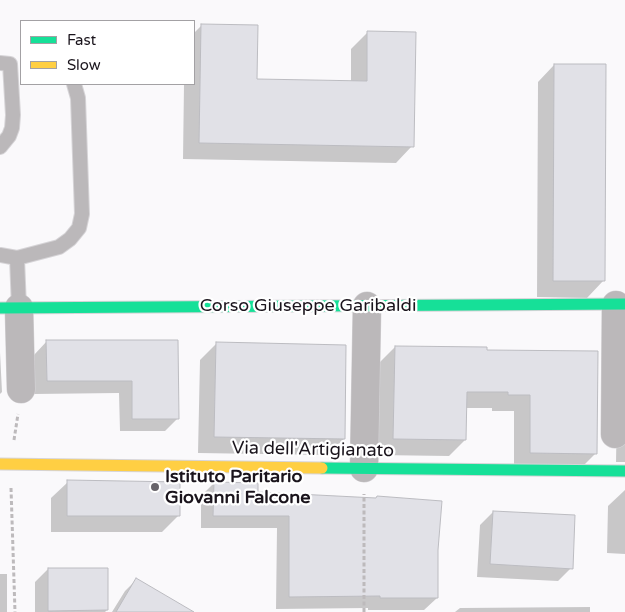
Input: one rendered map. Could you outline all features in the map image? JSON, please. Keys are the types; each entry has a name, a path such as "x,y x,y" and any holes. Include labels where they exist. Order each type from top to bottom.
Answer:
{"street":[{"name":"Corso Giuseppe Garibaldi","path":"9,308 621,304 615,434"},
{"path":"364,468 367,306"},
{"path":"9,308 21,389"},
{"name":"Via dell'Artigianato","path":"5,464 625,471"}],"lane":[{"path":"0,147 9,136 12,128 10,64"},
{"path":"0,255 17,258 66,244 75,234 81,221 78,98 74,85"},
{"path":"9,308 17,258"}],"path":[{"path":"14,612 5,464 21,389"},
{"path":"364,468 364,612"}],"building":[{"path":"201,24 258,25 257,79 367,81 367,31 416,32 414,147 199,143"},
{"path":"554,64 606,64 605,281 553,281"},
{"path":"46,340 178,340 179,419 132,419 132,381 47,381"},
{"path":"216,342 346,345 345,439 214,437"},
{"path":"395,346 487,347 487,350 598,351 597,454 530,453 530,395 508,395 508,392 467,392 466,440 393,439"},
{"path":"67,480 180,482 180,516 67,516"},
{"path":"214,482 258,483 258,492 376,498 377,496 442,501 438,550 438,598 380,598 380,596 289,597 289,516 213,516"},
{"path":"493,511 575,515 573,569 490,564"},
{"path":"48,568 108,568 108,610 48,611"},
{"path":"136,578 194,612 116,612"}],"traffic: fast":[{"path":"0,308 625,304"},
{"path":"322,468 625,471"}],"traffic: slow":[{"path":"0,464 322,468"}],"place":[{"name":"Istituto Paritario Giovanni Falcone","path":"155,487"}]}
